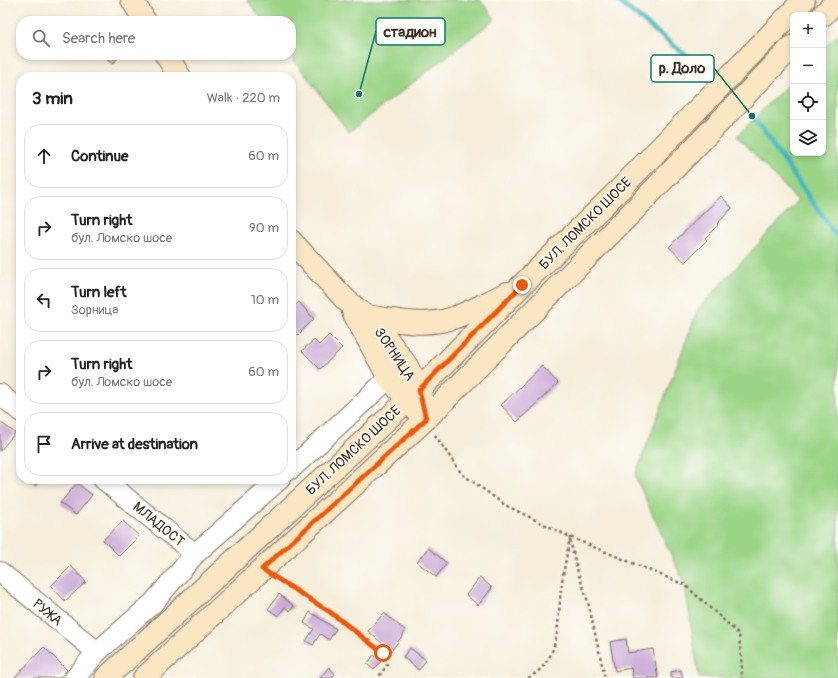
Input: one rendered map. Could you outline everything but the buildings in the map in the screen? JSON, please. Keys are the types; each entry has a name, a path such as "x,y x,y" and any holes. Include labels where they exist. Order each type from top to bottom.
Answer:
{"main road":[{"path":"132,0 142,16"},
{"name":"БУЛ. ЛОМСКО ШОСЕ","path":"106,678 413,396 522,285 619,190 804,0"},
{"path":"826,12 837,0"},
{"name":"БУЛ. ЛОМСКО ШОСЕ","path":"144,678 426,419 635,210 791,48"},
{"path":"169,60 177,72"},
{"name":"ЗОРНИЦА","path":"296,246 346,300 366,316 392,344 407,366 413,396 426,419"},
{"path":"366,316 408,322 449,319 466,313 522,285"},
{"name":"ЗОРНИЦА","path":"346,300 389,378 413,396"}],"street":[{"path":"296,459 389,378"},
{"path":"0,394 16,408"},
{"name":"МЛАДОСТ","path":"109,484 195,554"},
{"path":"75,678 97,652 153,603 195,554 274,484"},
{"name":"РУЖА","path":"0,572 97,652"}],"path":[{"path":"438,440 461,473 505,505 570,537 685,585 739,634 742,670 741,678"},
{"path":"528,678 545,665 554,648 559,631 561,590 570,537"},
{"path":"570,537 577,568 588,602 605,678"},
{"path":"262,569 330,612 383,653 387,665 378,678"}],"green space":[{"path":"247,0 480,0 495,19 349,132 294,60 296,60 296,16 259,16"},
{"path":"838,34 838,678 699,678 685,585 635,476 698,309 798,201 737,136 790,82 790,156 826,156 826,46"}],"waterway":[{"path":"617,0 709,74"},
{"path":"752,116 838,238"}],"place":[{"name":"стадион","path":"359,94"},
{"name":"р. Доло","path":"752,116"}],"route":[{"path":"383,653 330,612 262,569 426,419 419,390 522,285"}]}
